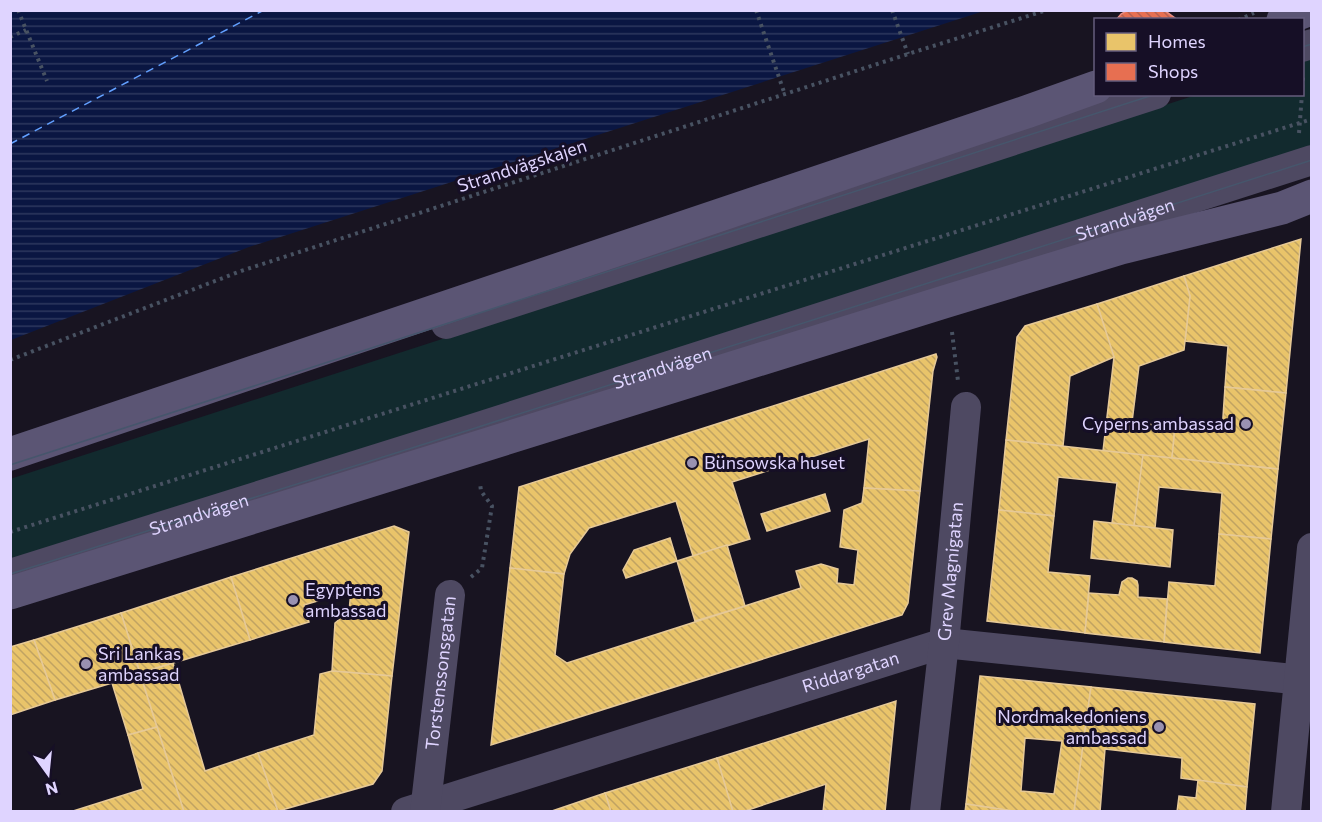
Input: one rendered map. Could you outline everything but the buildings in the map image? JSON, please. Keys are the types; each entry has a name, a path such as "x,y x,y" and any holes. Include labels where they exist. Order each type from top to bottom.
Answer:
{"street":[{"path":"1288,18 1308,10"},
{"path":"10,454 1094,87"},
{"path":"10,465 1150,96"},
{"name":"Strandvägen","path":"10,574 466,431 1311,160"},
{"name":"Strandvägen","path":"10,593 955,298 1121,248 1282,208 1311,196"},
{"name":"Grev Magnigatan","path":"925,812 944,643 966,407"},
{"path":"1286,812 1305,680 1311,548"},
{"name":"Torstenssonsgatan","path":"419,809 450,595"},
{"name":"Riddargatan","path":"419,809 944,643 1305,680"}],"path":[{"path":"18,10 47,81"},
{"path":"756,10 784,94"},
{"path":"892,10 908,54"},
{"name":"Strandvägskajen","path":"10,360 241,271 1047,10"},
{"path":"10,37 26,30"},
{"path":"10,532 1311,119"},
{"path":"952,333 956,376 966,407"},
{"name":"Torstenssonsgatan","path":"450,595 482,568 492,506 481,491 480,483"}],"green space":[{"path":"1311,57 1311,155 11,563 10,479 1193,96 1304,96 1304,60"}],"water":[{"path":"11,10 984,11 249,247 11,340"}],"ferry route":[{"path":"10,144 264,10"}],"tram line":[{"path":"1304,46 1312,44"},
{"path":"10,465 1150,96"},
{"path":"10,574 466,431 1312,160"}],"place":[{"name":"Cyperns ambassad","path":"1246,424"},
{"name":"Bünsowska huset","path":"692,463"},
{"name":"Egyptens ambassad","path":"293,600"},
{"name":"Sri Lankas ambassad","path":"86,664"},
{"name":"Nordmakedoniens ambassad","path":"1159,727"}]}
